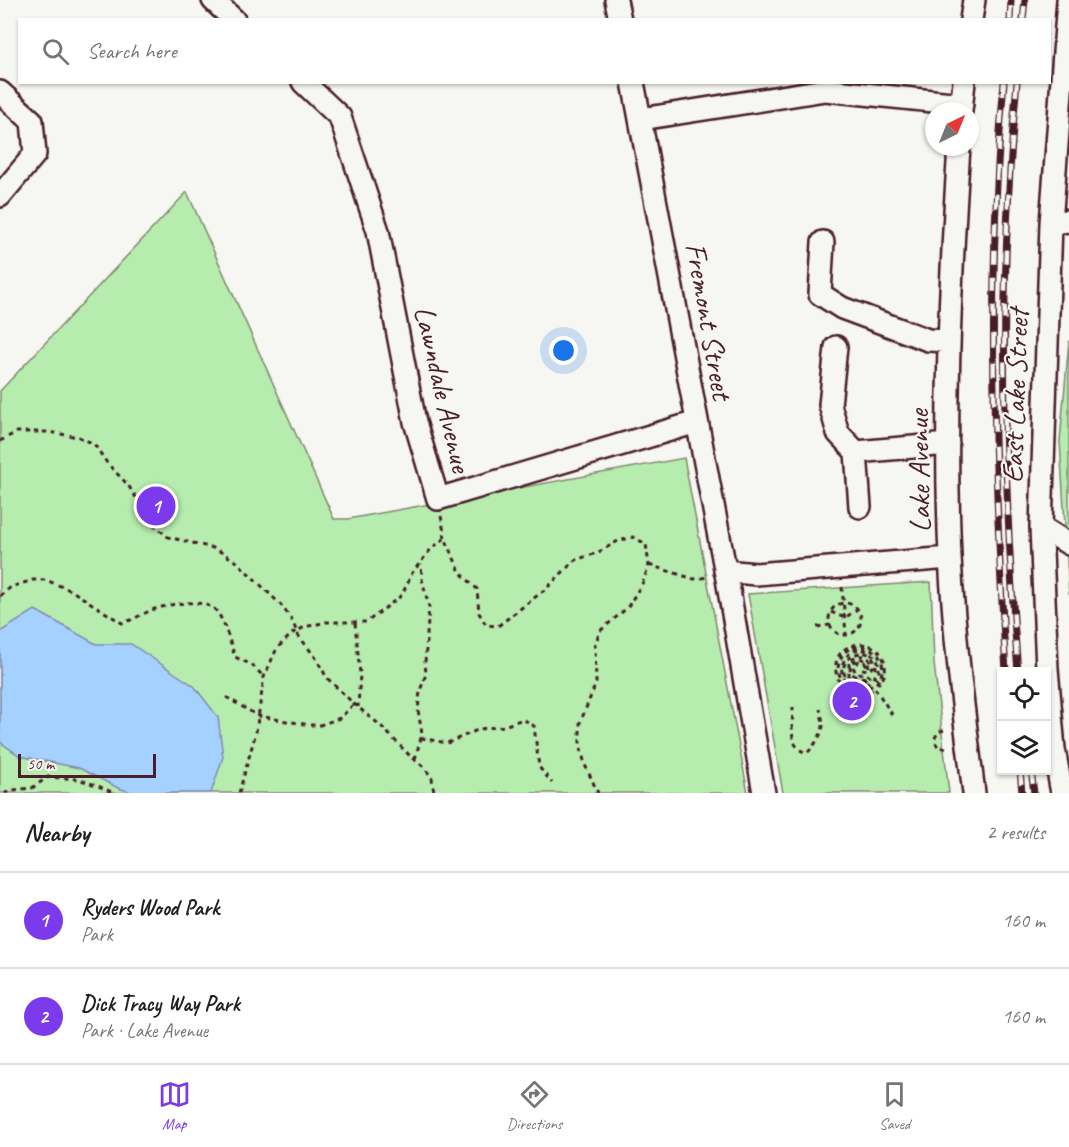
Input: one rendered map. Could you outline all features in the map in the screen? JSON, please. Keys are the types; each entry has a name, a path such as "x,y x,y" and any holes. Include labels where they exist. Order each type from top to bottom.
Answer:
{"street":[{"path":"213,0 232,18"},
{"path":"616,0 620,18"},
{"path":"971,18 974,0"},
{"name":"East Lake Street","path":"1062,793 1054,749 1047,669 1041,527 1060,222 1068,0"},
{"name":"Lawndale Avenue","path":"305,84 340,117 378,231 415,422 438,499 697,422"},
{"name":"Fremont Street","path":"633,84 726,575 764,793"},
{"path":"962,102 964,84"},
{"path":"641,120 825,90 925,103"},
{"path":"0,92 32,121 35,154 0,196"},
{"name":"Lake Avenue","path":"958,156 951,266 949,341 950,558 965,730 974,793"},
{"path":"823,242 820,294 842,308 928,340 949,341"},
{"path":"836,347 830,405 838,433 856,452 860,507"},
{"path":"856,452 948,444"},
{"path":"1041,527 1069,544"},
{"path":"726,575 950,558"}],"path":[{"path":"0,441 17,432 48,432 79,437 94,444 107,463 128,485 153,524 168,537 213,548 237,562 280,604 327,678 424,766 432,778 434,793"},
{"path":"239,793 256,732 264,677 277,648 297,631 326,621 367,622 402,595 412,573 431,549 445,538 460,572 477,589 479,613 486,624 498,626 547,588 575,560 597,553 618,541 633,537 646,544 649,565 643,582 627,608 600,631 595,645 596,683 580,723 580,744 585,765 598,793"},
{"path":"415,759 421,738 422,727 418,710 420,691 426,674 429,607 422,579 421,563"},
{"path":"649,565 694,579 726,575"},
{"path":"0,596 11,587 33,580 46,580 72,591 122,623 166,606 190,602 207,605 217,611 235,657 252,665 264,677"},
{"path":"841,585 846,635"},
{"path":"843,604 850,604 857,609 860,616 859,626 846,635 837,633 830,625 831,612 835,606 843,604"},
{"path":"845,618 857,609"},
{"path":"831,612 845,618"},
{"path":"226,697 258,716 320,725 340,718 356,706 360,674 355,623"},
{"path":"817,627 830,625"},
{"path":"862,669 869,670 873,668 873,664 867,657 859,655 851,658 847,666 849,675 860,681 868,678 853,675 850,669 851,663 856,658 863,658 870,665 868,668 862,661 855,663 853,667 856,674 867,674 871,679 867,683 851,682 845,674 847,659 855,653 865,653 874,660 876,665 874,681 879,683 883,680 885,672 884,660 870,645 862,643 847,647 837,661 837,677 841,684 852,691 863,693 873,690 873,688 857,690 847,686 839,674 840,660 846,651 859,646 869,648 878,655 883,669 879,680 877,679 880,671 877,659 873,654 863,650 850,652 845,657 842,663 843,675 851,685 858,687 873,685 893,716"},
{"path":"793,707 793,742 801,751 807,753 822,730 820,709"},
{"path":"421,738 447,743 480,729 504,726 524,719 534,726 539,767 552,783"},
{"path":"944,730 938,732 934,740 938,747 946,748"},
{"path":"5,793 32,788 48,777 78,779 114,793"}],"green space":[{"path":"187,192 334,519 348,519 684,458 748,793 0,793 0,391"},
{"path":"1069,341 1069,594 1060,441"},
{"path":"931,582 934,663 949,793 783,793 748,594"}],"water":[{"path":"35,610 96,644 131,644 194,686 218,717 223,757 211,793 133,793 79,768 20,756 0,742 0,632"}],"railway":[{"path":"1010,18 1011,0"},
{"path":"1023,18 1025,0"},
{"path":"1004,84 995,230 994,377 995,451 1006,667"},
{"path":"1017,84 1007,229 1004,377 1008,525 1018,667"},
{"path":"1020,775 1022,793"},
{"path":"1032,775 1034,793"}],"place":[{"name":"Ryders Wood Park","path":"156,506"},
{"name":"Dick Tracy Way Park","path":"852,701"}]}
